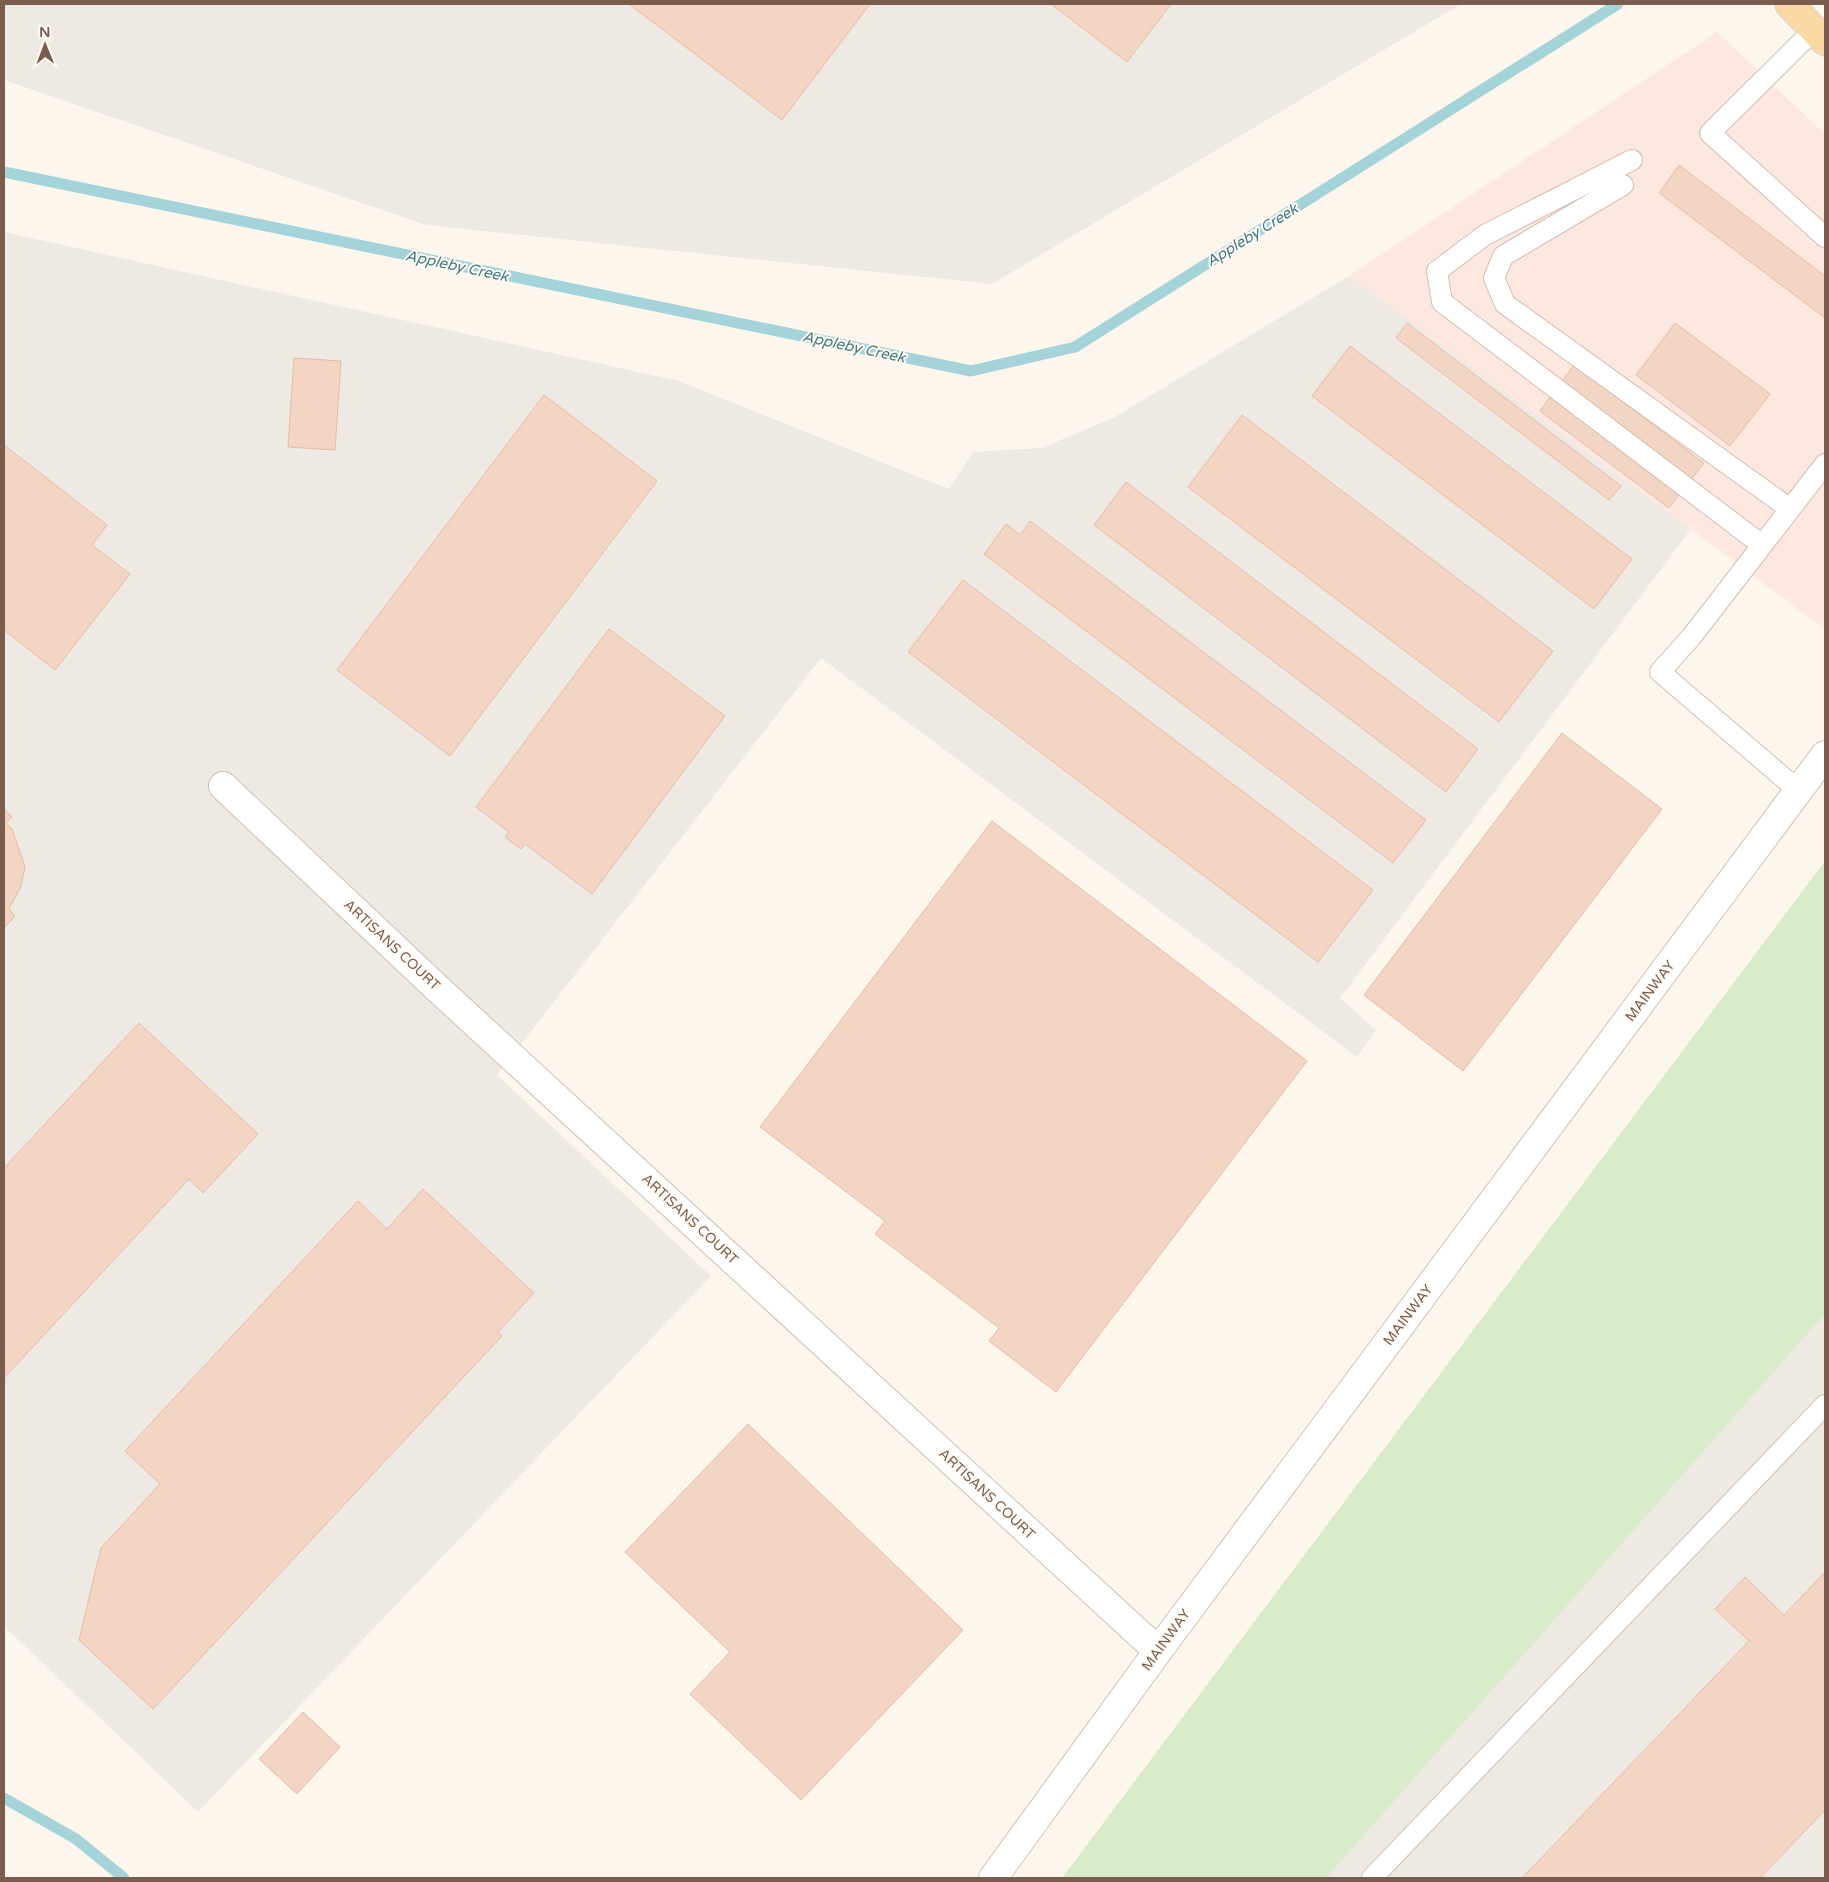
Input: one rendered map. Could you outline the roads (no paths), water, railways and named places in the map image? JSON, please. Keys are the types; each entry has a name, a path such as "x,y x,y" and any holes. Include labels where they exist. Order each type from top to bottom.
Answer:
{"main road":[{"path":"1789,4 1820,36"}],"street":[{"name":"MAINWAY","path":"994,1878 1158,1651 1825,755"},
{"name":"ARTISANS COURT","path":"222,786 438,988 1158,1651"}],"lane":[{"path":"1820,36 1710,132 1825,237"},
{"path":"1632,160 1484,235 1437,271 1442,302 1762,545"},
{"path":"1623,185 1503,256 1494,278 1504,304 1790,509"},
{"path":"1799,790 1660,672 1692,636 1825,464"},
{"path":"1372,1878 1825,1405"}],"waterway":[{"name":"Appleby Creek","path":"4,172 971,371 1075,347 1618,4"},
{"name":"Appleby Creek","path":"4,1798 76,1839 124,1878"}]}
